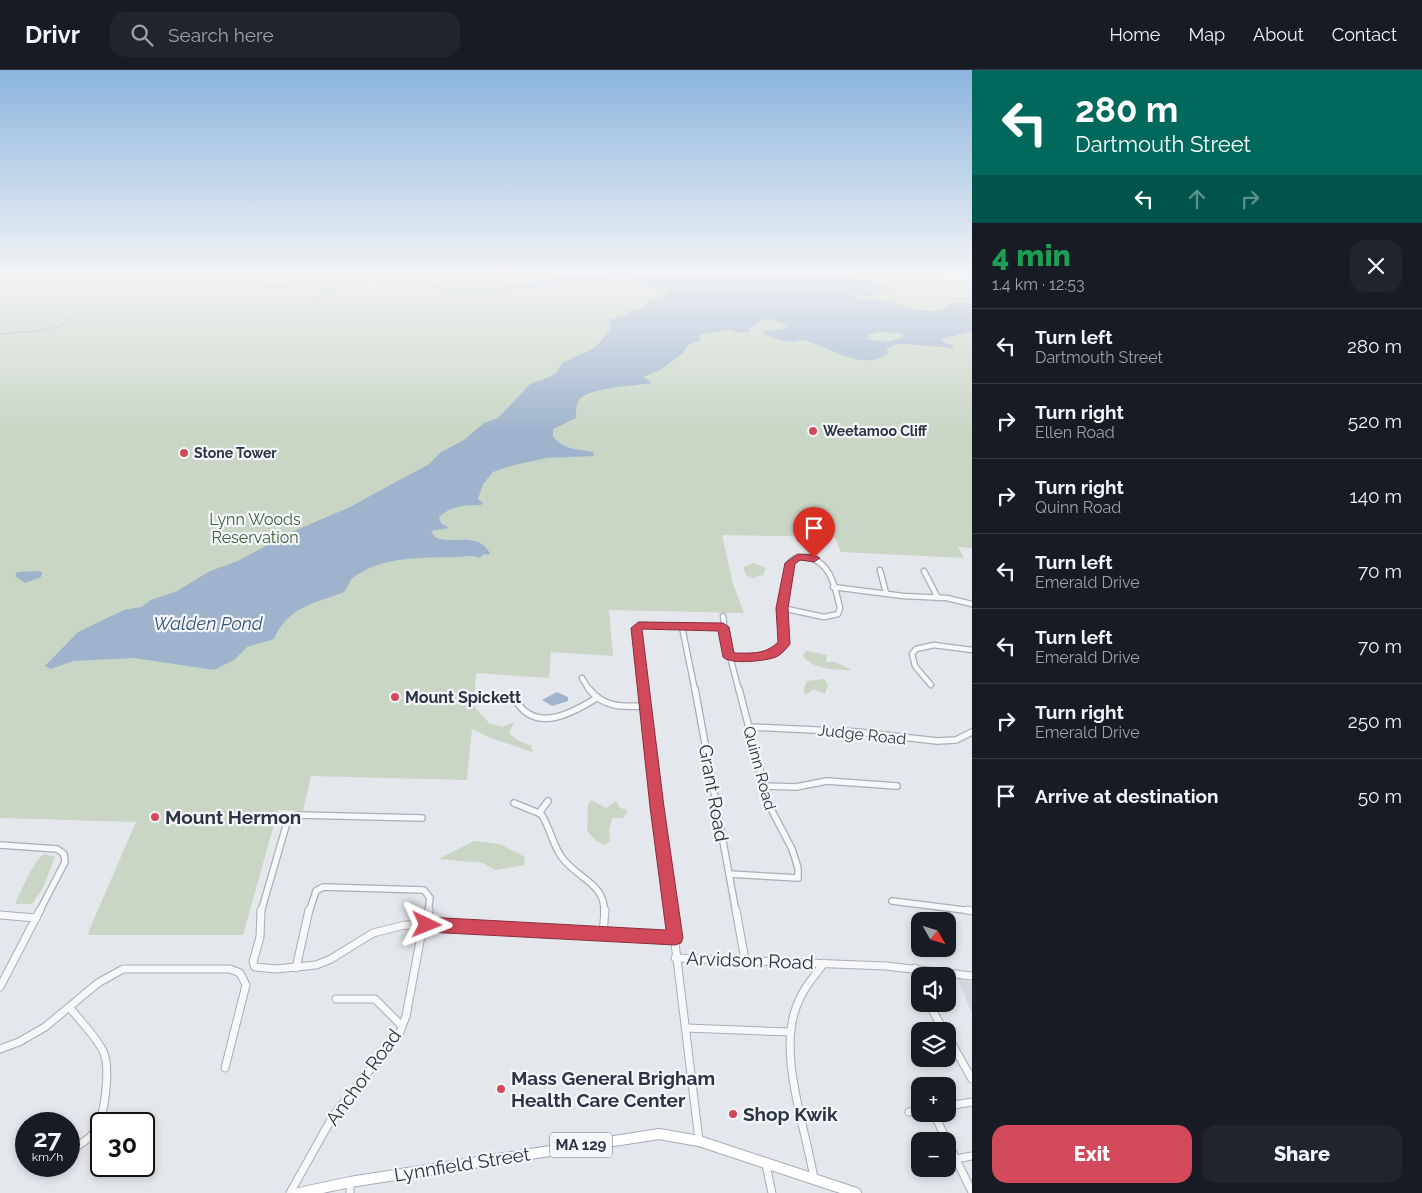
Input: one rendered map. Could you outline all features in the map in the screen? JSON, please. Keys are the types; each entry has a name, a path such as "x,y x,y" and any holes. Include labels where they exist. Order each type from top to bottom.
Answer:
{"main road":[{"name":"Lynnfield Street","path":"299,1193 350,1188 644,1134 678,1136 699,1141 856,1193"}],"street":[{"path":"729,657 759,657 779,651 784,644 782,608 790,564 796,558 809,557 823,563 827,568 840,608 836,616 822,617 782,608"},
{"path":"880,570 886,593"},
{"path":"924,571 938,598"},
{"path":"833,587 958,600 972,604"},
{"name":"Quinn Road","path":"722,616 729,657 750,727 764,786 774,820 795,854 798,878 729,874"},
{"path":"699,1141 675,938 644,706 636,628 639,626 723,627"},
{"name":"Grant Road","path":"682,626 744,960"},
{"path":"931,685 913,662 912,657 915,650 923,646 940,644 972,650"},
{"path":"582,678 595,699 610,705 644,706"},
{"path":"515,699 520,711 538,719 556,717 595,699"},
{"name":"Judge Road","path":"750,727 858,732 937,742 956,740 972,732"},
{"path":"764,786 796,787 827,781 897,786"},
{"path":"539,813 548,801"},
{"path":"514,803 539,813 546,821 561,857 601,892 605,904 603,934"},
{"path":"422,818 298,815 288,819 260,915 260,937 254,962 255,967 259,969 296,968 323,962 380,930 397,926 425,925 675,938"},
{"path":"0,845 57,849 65,854 64,862 0,987"},
{"name":"Anchor Road","path":"290,1193 333,1116 396,1039 402,1026 430,898 424,890 323,887 316,891 312,898 296,968"},
{"path":"892,901 972,910"},
{"path":"0,915 36,918"},
{"name":"Arvidson Road","path":"676,958 911,968"},
{"path":"814,1179 810,1148 789,1050 790,1032 795,1010 807,984 824,963"},
{"path":"0,1049 35,1034 109,975 127,968 230,969 237,971 244,978 245,994 225,1068"},
{"name":"Arvidson Road","path":"956,974 972,976"},
{"path":"336,999 375,999 402,1026"},
{"path":"70,1008 103,1051 106,1073 103,1113 100,1124 85,1142 80,1145"},
{"path":"686,1028 790,1032"},
{"path":"956,1051 972,1079"},
{"path":"956,1105 972,1102"},
{"path":"972,1156 956,1159 972,1192"},
{"path":"766,1164 772,1193"}],"shaded area":[{"path":"958,979 972,982 972,1012 970,1009"}],"green space":[{"name":"Lynn Woods Reservation","path":"0,326 972,326 972,548 958,547 964,558 841,552 835,537 722,535 733,584 744,613 609,610 613,656 551,652 549,678 476,673 474,706 489,723 502,727 514,722 509,733 517,740 531,746 533,752 491,738 472,729 467,780 311,776 303,811 278,810 243,935 87,935 136,822 0,818"},
{"path":"753,563 766,568 763,575 753,578 746,575 743,567"},
{"path":"806,651 827,655 826,662 835,662 852,670 825,668 812,664 803,655"},
{"path":"825,679 828,685 825,694 813,689 807,695 803,692 807,681"},
{"path":"591,800 606,808 616,801 619,807 628,811 623,818 612,818 609,831 610,841 605,845 596,841 587,831 588,805"},
{"path":"474,841 500,844 525,857 524,865 495,870 483,863 438,859"},
{"path":"45,854 55,857 43,888 32,904 15,903 37,861"}],"water":[{"name":"Walden Pond","path":"610,326 752,326 748,328 750,332 740,333 729,330 702,334 699,336 701,340 688,345 683,353 660,370 643,377 652,383 592,392 579,400 576,418 553,429 553,437 571,448 593,452 594,456 547,458 514,465 493,472 483,484 478,499 483,503 481,505 458,507 448,510 439,517 441,523 449,528 431,531 435,537 478,542 485,546 490,553 488,555 484,554 479,558 471,556 406,559 380,564 368,569 354,577 344,592 313,603 295,613 287,619 274,639 247,647 234,660 214,670 134,658 73,661 51,669 45,666 78,632 124,610 141,607 151,600 177,591 210,571 238,561 287,534 348,508 429,464 441,452 464,440 484,423 498,418 530,384 550,377 557,372 562,363 596,347 609,331"},
{"name":"Walden Pond","path":"787,326 972,326 972,331 942,339 943,342 954,346 953,348 896,344 887,349 888,354 878,359 868,360 847,357 806,341 789,342 763,333 765,331 788,328","holes":["879,332 903,334 902,338 886,342 864,339 871,338 867,335"]},
{"path":"17,572 42,572 41,577 25,583 15,576"},
{"path":"557,692 568,697 568,701 552,706 542,700"}],"waterway":[{"path":"0,334 39,331 59,326"}],"place":[{"name":"Weetamoo Cliff","path":"813,431"},
{"name":"Stone Tower","path":"184,453"},
{"name":"Mount Spickett","path":"395,697"},
{"name":"Mount Hermon","path":"155,817"},
{"name":"Mass General Brigham Health Care Center","path":"501,1089"},
{"name":"Shop Kwik","path":"733,1114"}],"route":[{"path":"427,925 675,938 644,706 636,628 649,625 723,627 729,657 759,657 774,654 784,644 782,608 790,563 798,557 814,558"}]}
